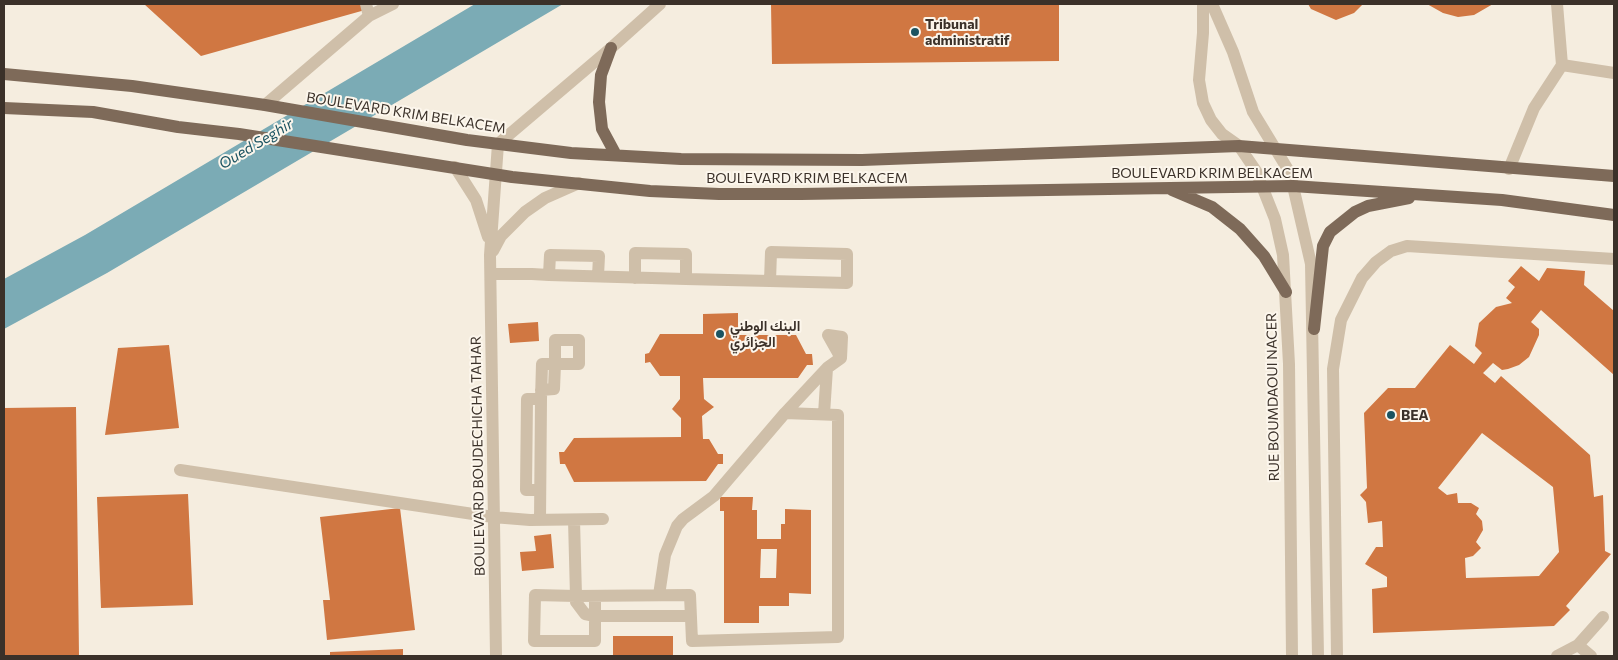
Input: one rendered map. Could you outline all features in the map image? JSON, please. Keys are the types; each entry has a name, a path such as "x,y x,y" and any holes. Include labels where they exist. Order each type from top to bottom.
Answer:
{"main road":[{"path":"611,48 601,75 599,102 602,129 616,155"},
{"name":"BOULEVARD KRIM BELKACEM","path":"4,74 132,86 264,105 467,140 571,153 681,159 862,160 1240,146 1614,176"},
{"name":"BOULEVARD KRIM BELKACEM","path":"4,108 93,112 178,127 239,134 496,174 650,191 719,194 1261,185 1502,200 1614,215"},
{"path":"1162,187 1212,207 1240,229 1264,256 1286,292"},
{"path":"1314,329 1323,246 1330,232 1342,220 1368,206 1429,195"}],"street":[{"path":"264,105 367,10 392,4"},
{"path":"498,144 660,4"},
{"path":"1203,4 1203,33 1199,80 1203,103 1211,120 1222,134 1240,146"},
{"path":"1212,4 1233,52 1253,112 1277,148 1294,186 1311,264 1314,329 1313,401 1318,656"},
{"path":"1509,169 1534,108 1562,65 1560,6"},
{"path":"1562,65 1614,73"},
{"name":"BOULEVARD BOUDECHICHA TAHAR","path":"496,656 490,255 498,144"},
{"name":"RUE BOUMDAOUI NACER","path":"1240,146 1256,171 1275,220 1283,256 1290,403 1292,656"},
{"name":"BOULEVARD BOUDECHICHA TAHAR","path":"452,166 467,183 483,218 490,255"},
{"path":"490,255 501,236 525,212 545,198 579,183"},
{"path":"1337,656 1333,369 1341,320 1362,278 1376,262 1390,251 1407,246 1614,259"},
{"path":"491,274 846,284 847,254 771,252 770,281"},
{"path":"635,278 635,253 686,254 686,279"},
{"path":"549,275 550,255 599,256 598,276"},
{"path":"659,595 668,542 682,519 714,496 785,413 827,368 841,358"},
{"path":"540,520 540,490 526,490 528,399 554,389 555,364"},
{"path":"824,414 827,368"},
{"path":"595,596 596,641 534,641 535,595 690,595 692,641 838,637 838,415 785,413"},
{"path":"180,470 493,516 540,520 603,519"},
{"path":"574,520 576,602 584,614 595,616 691,616"},
{"path":"1556,656 1578,646 1603,617"},
{"path":"1578,646 1591,656"}],"water":[{"name":"Oued Seghir","path":"475,4 563,4 107,273 4,329 4,279 85,235"}],"building":[{"path":"144,4 363,4 365,10 201,56"},
{"name":"Tribunal administratif","path":"771,4 1059,4 1059,61 772,64"},
{"path":"1308,4 1363,4 1354,13 1336,20 1311,9"},
{"path":"1427,4 1493,4 1474,15 1458,17 1443,13"},
{"path":"1521,266 1539,281 1547,268 1585,271 1584,285 1614,311 1614,375 1541,310 1531,322 1539,329 1539,335 1529,357 1519,365 1502,370 1493,363 1483,373 1495,383 1501,376 1590,455 1594,497 1603,495 1605,551 1611,554 1566,606 1570,610 1554,626 1373,633 1372,589 1387,587 1387,577 1365,564 1376,547 1383,547 1382,521 1368,523 1366,502 1360,495 1367,488 1364,413 1388,388 1415,388 1450,345 1474,364 1482,353 1475,346 1479,323 1496,307 1512,303 1506,298 1515,287 1508,281","holes":["1482,433 1553,487 1559,552 1539,576 1466,578 1465,558 1473,556 1481,548 1476,542 1483,530 1482,521 1476,514 1479,508 1471,503 1458,503 1457,493 1447,495 1438,488"]},
{"path":"738,313 738,335 796,335 806,354 812,354 813,365 807,365 798,378 703,378 704,399 714,407 702,416 703,439 709,439 718,454 723,454 723,464 718,464 706,481 574,482 565,464 560,464 559,452 564,452 574,438 681,437 681,418 672,409 680,399 680,376 660,376 650,362 645,363 645,354 649,353 660,334 703,334 703,314"},
{"path":"538,322 539,341 510,343 508,324"},
{"path":"169,345 179,428 105,435 118,348"},
{"path":"76,407 79,656 4,656 4,408"},
{"path":"188,494 193,605 101,608 97,497"},
{"path":"720,497 753,497 752,510 757,510 757,539 781,539 781,524 785,524 785,509 811,510 811,594 789,593 789,606 759,606 759,623 724,623 724,511 720,511","holes":["761,549 777,549 776,578 760,578"]},
{"path":"400,508 415,630 327,640 323,600 330,600 320,517"},
{"path":"551,534 554,568 522,571 520,552 536,551 534,536"},
{"path":"613,636 673,636 673,656 613,656"},
{"path":"403,649 403,656 330,656 330,652"}],"place":[{"name":"Tribunal administratif","path":"915,32"},
{"name":"البنك الوطني الجزائري","path":"720,334"},
{"name":"BEA","path":"1391,415"}]}
